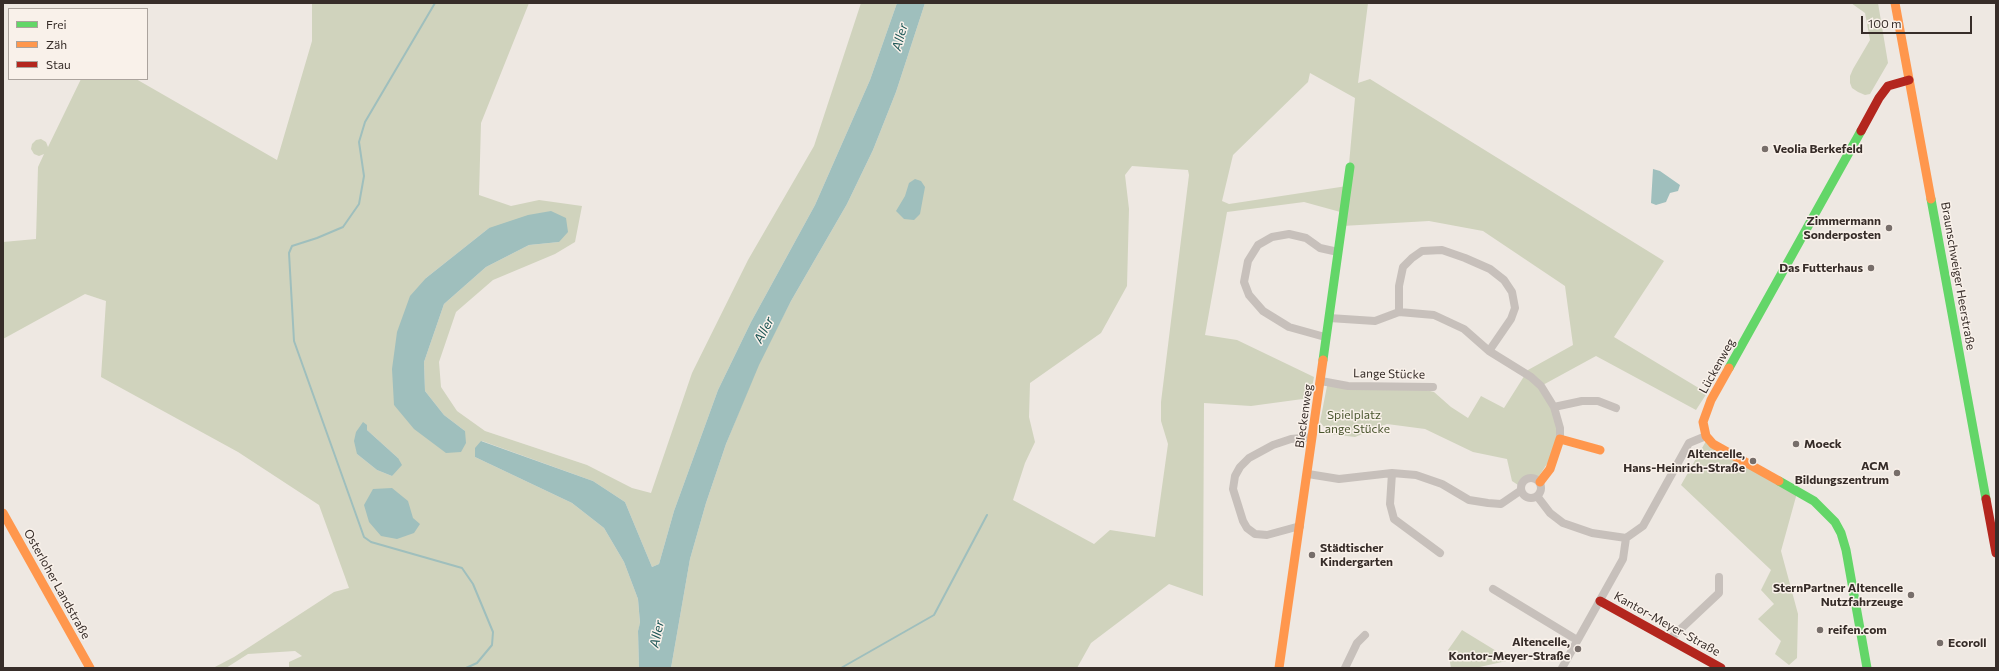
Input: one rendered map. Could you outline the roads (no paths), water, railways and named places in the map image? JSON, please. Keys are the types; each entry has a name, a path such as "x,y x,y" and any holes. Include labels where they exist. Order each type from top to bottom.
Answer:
{"street":[{"name":"Braunschweiger Heerstraße","path":"1895,3 1996,553"},
{"name":"Lückenweg","path":"1706,436 1703,422 1705,412 1711,400 1879,98 1888,86 1909,80"},
{"name":"Bleckenweg","path":"1279,668 1308,474 1321,381 1325,337 1350,167"},
{"path":"1325,337 1289,327 1263,311 1249,295 1244,282 1248,261 1258,245 1272,238 1289,234 1306,238 1320,248 1338,252"},
{"path":"1400,312 1399,286 1403,267 1422,251 1442,250 1490,269 1504,280 1512,292 1515,308 1511,319 1489,352"},
{"path":"1329,318 1375,321 1400,312 1434,315 1464,329 1489,352 1536,380 1554,407 1560,428 1560,439 1550,468 1540,482"},
{"name":"Lange Stücke","path":"1321,381 1362,387 1434,387"},
{"path":"1554,407 1582,401 1598,401 1616,408"},
{"path":"1537,496 1550,512 1563,523 1592,533 1626,538 1643,526 1689,443 1706,436 1713,444 1814,501 1835,522 1841,533 1846,550 1868,668"},
{"path":"1300,526 1267,535 1255,534 1247,528 1243,521 1233,489 1235,476 1240,467 1249,458 1273,445 1291,439 1312,437"},
{"path":"1560,439 1600,450"},
{"path":"1392,473 1390,504 1394,519 1440,553"},
{"path":"1308,474 1339,479 1392,473 1416,475 1442,484 1469,500 1488,503 1501,504 1520,491"},
{"path":"1528,478 1534,478 1540,482 1542,488 1537,496 1527,498 1520,491 1520,484 1528,478"},
{"name":"Osterloher Landstraße","path":"3,513 90,668"},
{"path":"1562,668 1623,559 1626,538"},
{"path":"1670,639 1719,593 1719,577"},
{"path":"1493,589 1577,640"},
{"name":"Kantor-Meyer-Straße","path":"1600,601 1721,668"},
{"path":"1344,668 1357,643 1365,635"}],"water":[{"name":"Aller","path":"897,3 925,3 896,92 873,150 847,204 791,301 759,365 726,444 706,503 690,559 671,668 639,668 638,631 640,623 638,599 624,562 604,528 572,503 475,457 475,448 481,441 593,481 625,502 652,567 659,564 674,511 718,390 751,322 815,205 870,80"},
{"path":"1653,169 1660,171 1680,185 1678,191 1670,193 1666,202 1656,205 1651,203"},
{"path":"915,179 921,181 925,187 920,214 914,220 904,219 896,211 905,196 909,183"},
{"path":"551,211 566,218 568,232 559,242 529,245 486,267 444,304 424,362 425,391 444,415 465,431 466,443 461,452 446,453 414,429 394,405 392,369 397,332 410,296 426,278 489,228 528,215"},
{"path":"363,422 367,425 367,430 398,458 402,465 392,476 377,470 357,454 354,441 356,432"},
{"path":"392,488 408,501 413,518 420,524 414,533 397,539 381,536 369,522 364,505 373,489"}],"waterway":[{"path":"435,3 365,122 359,142 364,176 359,204 343,227 317,238 292,246 289,253 294,341 364,537 371,542 462,568 473,584 493,632 492,645 477,663 466,668"},
{"path":"841,668 934,615 987,515"}],"place":[{"name":"Veolia Berkefeld","path":"1765,149"},
{"name":"Zimmermann Sonderposten","path":"1889,228"},
{"name":"Das Futterhaus","path":"1871,268"},
{"name":"Moeck","path":"1796,444"},
{"name":"Altencelle, Hans-Heinrich-Straße","path":"1753,461"},
{"name":"ACM Bildungszentrum","path":"1897,473"},
{"name":"Städtischer Kindergarten","path":"1312,555"},
{"name":"SternPartner Altencelle Nutzfahrzeuge","path":"1911,595"},
{"name":"reifen.com","path":"1820,630"},
{"name":"Ecoroll","path":"1940,643"},
{"name":"Altencelle, Kontor-Meyer-Straße","path":"1578,649"}],"park label":[{"name":"Spielplatz Lange Stücke","path":"1354,422"}]}
